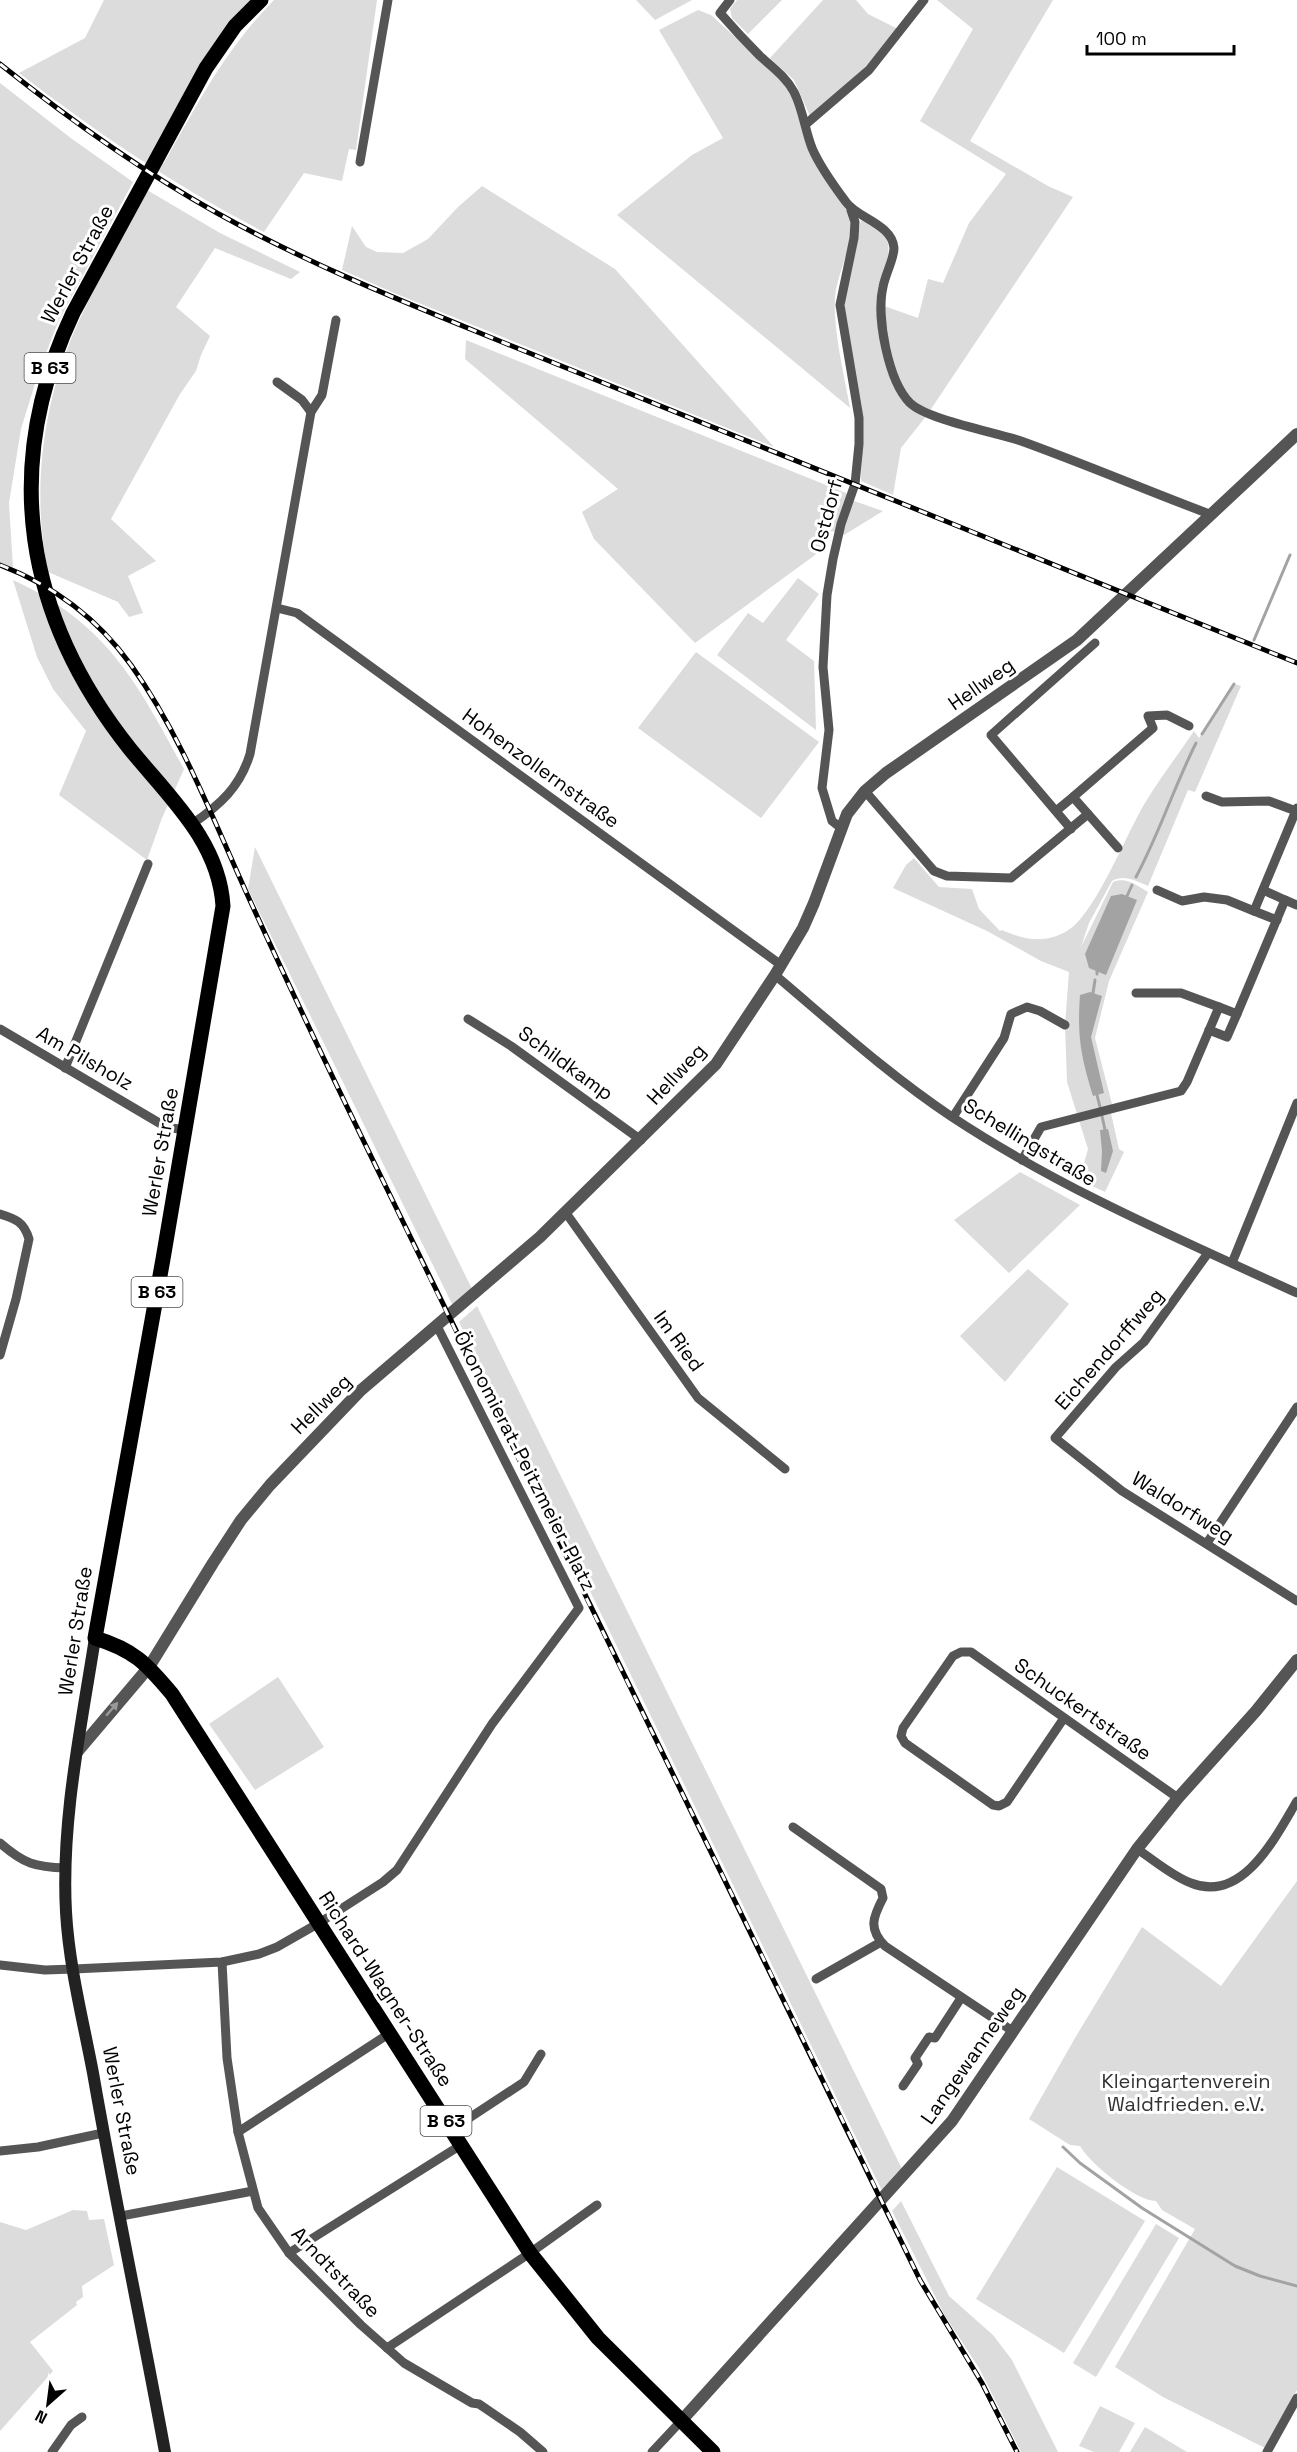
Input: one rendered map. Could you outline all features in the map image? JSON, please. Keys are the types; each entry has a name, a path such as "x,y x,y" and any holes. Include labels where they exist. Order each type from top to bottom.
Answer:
{"main road":[{"name":"Werler Straße","path":"165,2452 121,2216 103,2133 74,1969 66,1913 66,1868 69,1815 95,1638 223,906 221,882 211,855 192,824 93,699 61,639 48,603 37,560 30,484 36,426 46,381 62,336 214,55 235,26 261,0"},
{"name":"Richard-Wagner-Straße","path":"95,1638 120,1646 149,1667 172,1694 530,2253 598,2338 713,2452"}],"street":[{"path":"360,162 388,0"},
{"name":"Ostdorf","path":"730,0 720,13 744,40 783,76 794,92 813,149 851,210 855,222 854,238 840,305 859,418 858,444 855,484 841,524 827,595 823,667 829,730 822,788 832,821 841,828"},
{"path":"806,124 869,70 924,0"},
{"name":"Ostdorf","path":"851,210 878,225 890,237 894,248 882,288 880,305 882,332 889,359 902,391 911,404 927,415 1022,442 1212,515"},
{"path":"192,824 227,797 247,765 311,412 322,394 336,320"},
{"path":"277,382 302,400 311,412"},
{"name":"Hellweg","path":"77,1752 149,1667 242,1520 270,1485 360,1391 566,1213 716,1064 778,970 814,903 847,814 865,791 886,773 1077,640 1297,434"},
{"name":"Hohenzollernstraße","path":"277,608 297,613 778,970"},
{"path":"1071,829 991,735 1095,643"},
{"path":"1056,811 1153,728 1148,717 1167,715 1189,726"},
{"path":"865,791 934,871 947,876 1011,878 1088,814"},
{"path":"1206,796 1222,802 1269,801 1296,809 1254,910"},
{"path":"1073,797 1118,848"},
{"path":"65,1068 148,864"},
{"path":"1157,890 1182,901 1204,897 1227,900 1277,920"},
{"path":"1263,891 1297,905"},
{"path":"1209,1030 1227,1037 1286,900"},
{"name":"Schellingstraße","path":"778,970 902,1082 1022,1160 1092,1199 1297,1293"},
{"path":"1136,993 1181,993 1237,1014"},
{"path":"953,1117 1004,1038 1011,1014 1027,1006 1065,1025"},
{"path":"1022,1160 1041,1127 1181,1091 1219,1007"},
{"name":"Schildkamp","path":"468,1019 511,1046 641,1140"},
{"name":"Am Pilsholz","path":"0,1029 166,1127 185,1130"},
{"path":"1232,1263 1297,1103"},
{"name":"Im Ried","path":"566,1213 698,1398 785,1468"},
{"path":"0,1214 19,1221 26,1229 29,1239 16,1299 0,1355"},
{"name":"Eichendorffweg","path":"1055,1438 1116,1367 1144,1342 1208,1253"},
{"name":"Ökonomierat-Peitzmeier-Platz","path":"319,1923 383,1882 397,1870 492,1724 579,1608 437,1326"},
{"path":"1207,1543 1297,1407"},
{"name":"Waldorfweg","path":"1055,1438 1122,1491 1297,1601"},
{"name":"Schuckertstraße","path":"1064,1718 1007,1802 999,1806 988,1801 905,1743 901,1736 903,1728 953,1656 960,1652 967,1652 975,1654 1178,1798"},
{"name":"Langewanneweg","path":"652,2452 942,2133 1014,2032 1137,1849 1297,1660"},
{"path":"1137,1849 1190,1883 1202,1886 1223,1885 1239,1879 1254,1865 1297,1800"},
{"path":"793,1827 881,1889 883,1898 874,1917 875,1931 881,1942 1014,2032"},
{"path":"0,1844 18,1859 37,1867 66,1868"},
{"path":"0,1965 45,1970 222,1962 259,1954 319,1923"},
{"path":"816,1978 881,1942"},
{"name":"Arndtstraße","path":"222,1962 227,2058 238,2132 258,2208 289,2253 336,2301 404,2363 462,2397 479,2404 543,2452"},
{"path":"903,2086 918,2064 915,2058 924,2044 929,2037 935,2038 961,1998"},
{"path":"238,2132 390,2033"},
{"path":"451,2130 524,2082 541,2054"},
{"path":"0,2151 38,2147 103,2133"},
{"path":"289,2253 461,2145"},
{"path":"121,2216 253,2191"},
{"path":"387,2348 530,2253 597,2205"},
{"path":"1267,2452 1297,2398"},
{"path":"52,2452 71,2425 81,2417"}],"green space":[{"path":"104,0 252,0 155,156 164,163 227,58 274,0 377,0 356,150 349,149 342,181 304,173 264,232 200,197 138,158 19,73 85,38"},
{"path":"636,0 692,0 655,20"},
{"path":"737,0 782,0 748,34 732,18 730,9"},
{"path":"823,0 856,0 868,14 898,29 866,69 810,116 794,80 770,58"},
{"path":"937,0 1053,0 970,141 1048,186 1073,197 927,415 901,448 893,495 861,481 862,413 848,338 844,299 861,220 881,233 887,240 889,249 879,289 878,304 881,340 886,359 900,393 911,405 924,413 911,403 902,391 891,369 885,343 884,306 918,318 928,279 943,283 969,223 1006,174 920,121 973,29"},
{"path":"698,10 711,15 780,78 790,93 802,126 849,211 851,233 837,286 835,310 850,408 617,215 692,155 723,138 659,30"},
{"path":"0,83 72,139 133,182 58,322 38,374 21,429 9,503 13,568 0,563"},
{"path":"482,186 615,269 774,447 342,270 352,226 366,247 377,252 403,253 428,239 458,207"},
{"path":"147,190 220,233 300,272 291,279 215,248 176,307 210,336 196,371 180,394 111,519 156,561 128,576 143,613 129,617 118,602 48,572 43,541 41,478 48,415 65,354 94,291"},
{"path":"466,340 846,493 854,501 883,511 844,535 832,531 815,555 695,643 594,539 582,512 618,489 465,359"},
{"path":"798,578 819,594 786,640 814,661 816,730 717,655 748,613 763,623"},
{"path":"13,580 46,597 96,636 134,683 184,769 162,818 147,860 59,795 86,731 53,689 37,657"},
{"path":"696,652 819,742 761,818 638,728"},
{"path":"1234,684 1241,686 1195,792 1188,790 1148,886 1126,878 1112,881 1089,923 1081,947 1113,882 1127,881 1148,892 1109,981 1095,1038 1113,1108 1110,1109 1119,1149 1124,1152 1105,1192 1079,1180 1088,1149 1067,1082 1065,1025 1069,972 1041,961 987,931 893,888 906,865 914,858 939,887 972,889 979,909 1000,931 1027,938 1042,939 1067,931 1078,922 1099,892 1137,817 1157,785 1194,731 1199,738"},
{"path":"255,847 473,1291 453,1306 248,889"},
{"path":"1020,1172 1080,1205 1009,1273 954,1220"},
{"path":"1028,1269 1069,1304 1005,1382 960,1336"},
{"path":"477,1306 903,2171 883,2193 459,1322"},
{"path":"278,1677 324,1747 255,1790 209,1724"},
{"name":"Kleingartenverein Waldfrieden. e.V.","path":"1297,1881 1297,2390 1265,2448 1163,2397 1115,2367 1195,2229 1162,2210 1156,2201 1137,2195 1114,2180 1085,2154 1080,2146 1070,2145 1029,2119 1142,1927 1221,1986"},
{"path":"1057,2167 1145,2221 1064,2353 976,2299"},
{"path":"901,2201 949,2296 993,2335 1012,2360 1058,2452 1021,2452 979,2368 945,2316 892,2211"},
{"path":"73,2210 87,2211 89,2220 104,2219 114,2265 82,2286 83,2297 76,2302 77,2305 30,2342 53,2371 0,2431 0,2222 26,2230"},
{"path":"1156,2224 1179,2238 1096,2377 1073,2363"},
{"path":"1100,2406 1135,2423 1119,2452 1094,2452 1079,2446"},
{"path":"1145,2427 1187,2452 1130,2452"}],"shaded area":[{"path":"1122,894 1137,900 1106,975 1089,968 1085,954 1111,896"},
{"path":"1090,992 1102,996 1091,1037 1104,1093 1093,1096 1083,1058 1079,1023 1080,995"},
{"path":"1108,1129 1113,1151 1106,1173 1101,1171 1100,1130"}],"waterway":[{"path":"1254,640 1290,555"},
{"path":"1202,734 1234,684"},
{"path":"1136,877 1196,743"},
{"path":"1127,896 1132,885"},
{"path":"1093,993 1095,980"},
{"path":"1097,1095 1100,1107"},
{"path":"1102,1116 1105,1130"},
{"path":"1063,2147 1080,2163 1142,2208 1235,2266 1260,2276 1297,2286"}],"railway":[{"path":"0,64 79,124 160,179 252,232 324,267 507,344 1297,663"},
{"path":"0,565 56,593 89,618 131,665 165,719 195,777 298,1005 351,1115 920,2280 982,2383 1017,2452"}]}
